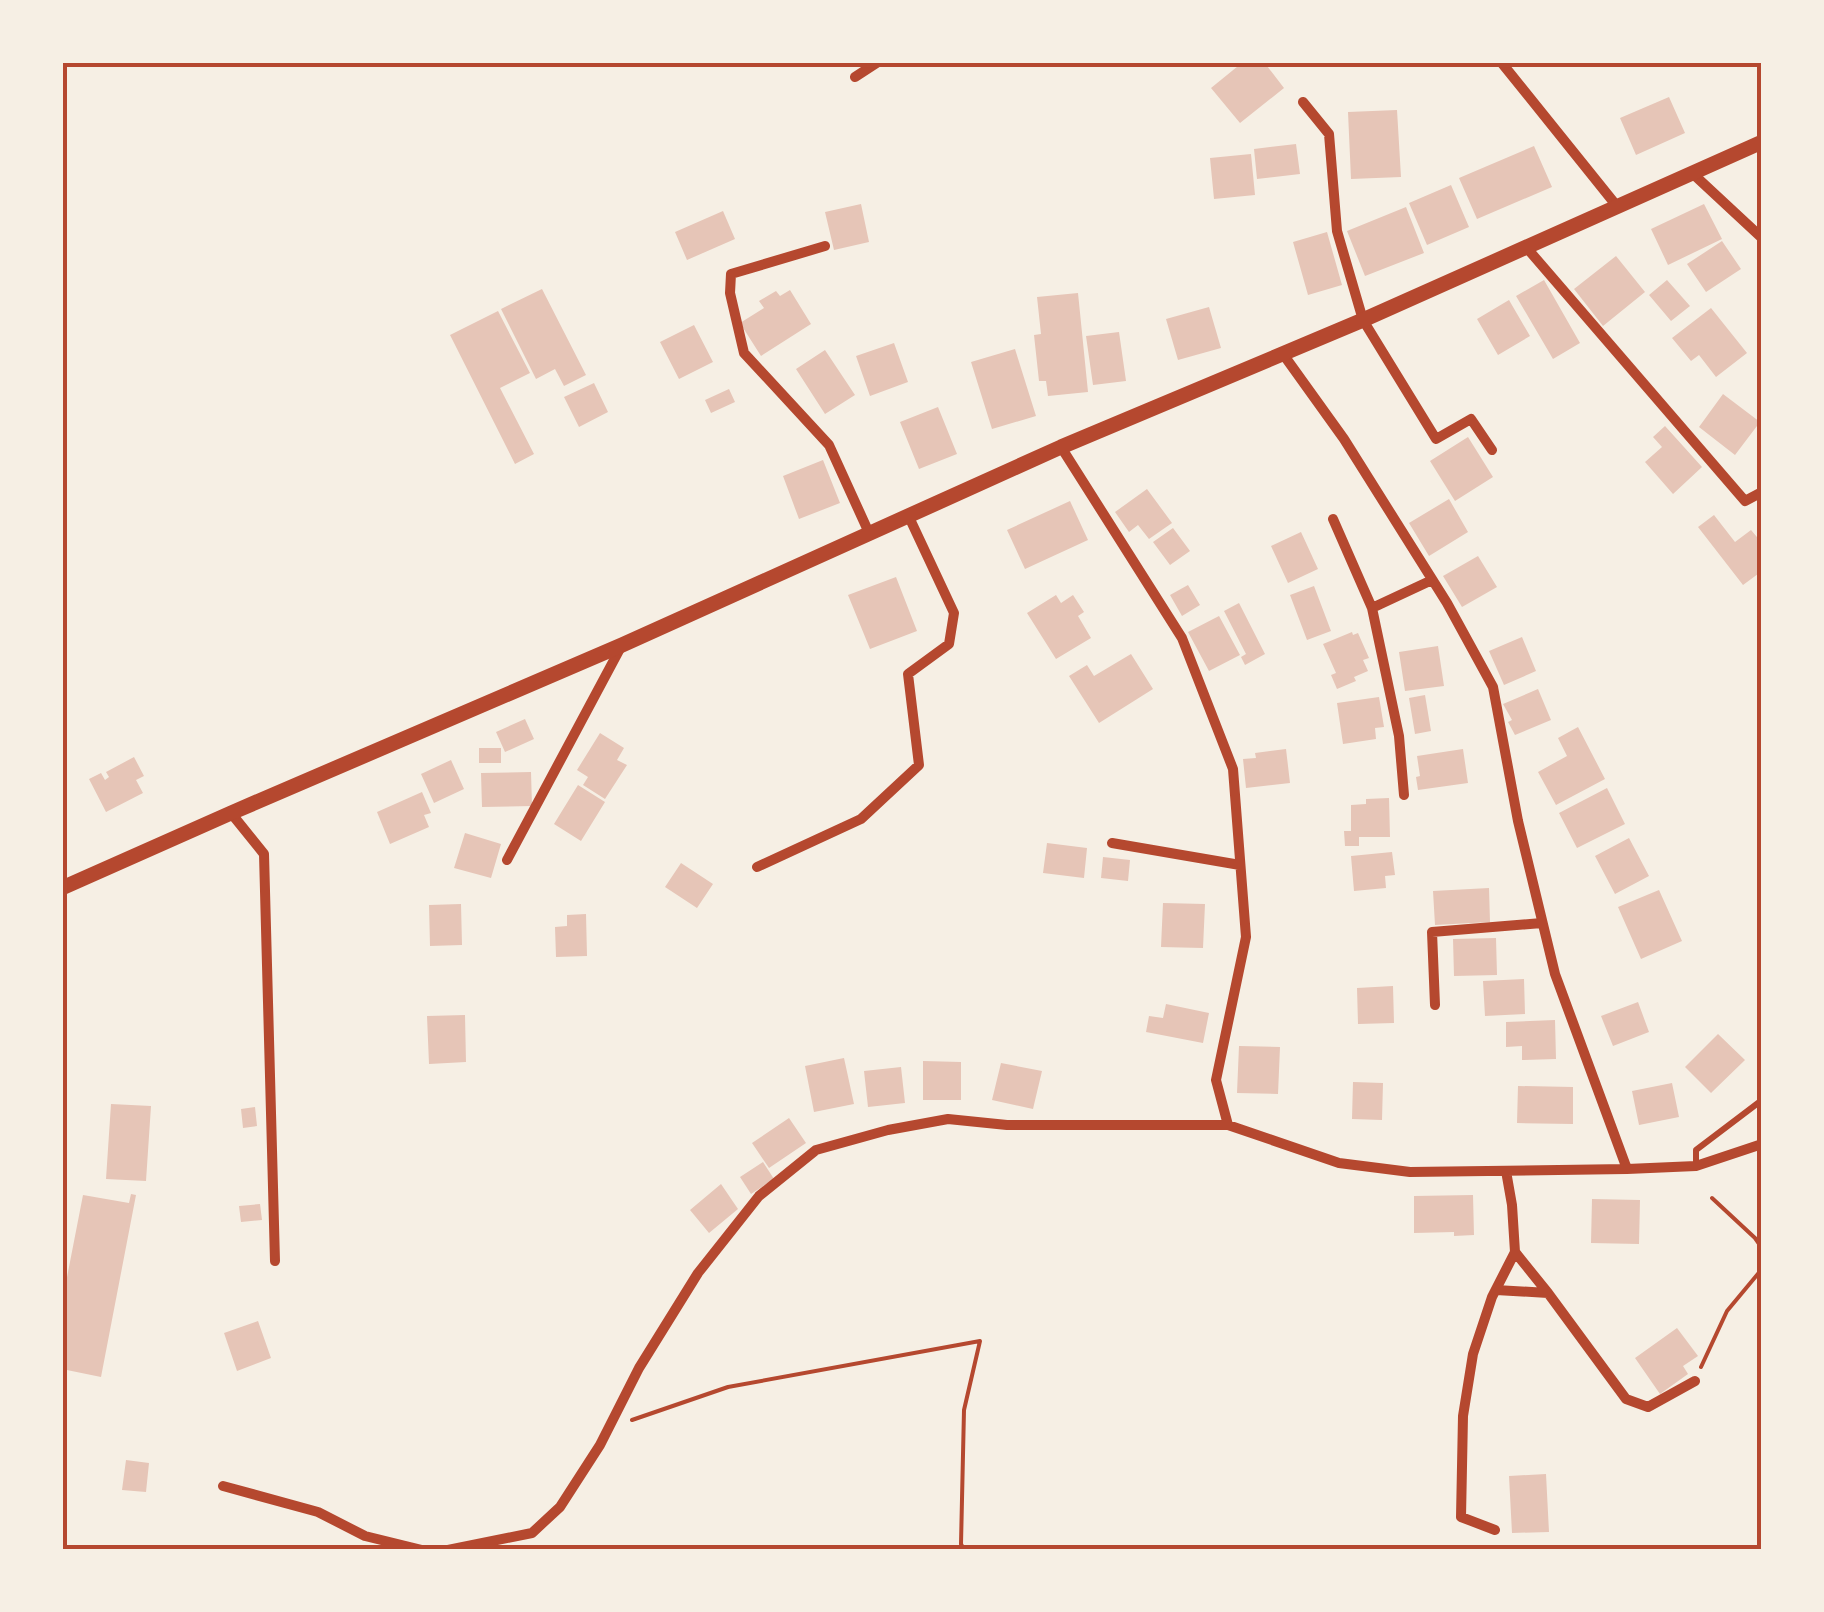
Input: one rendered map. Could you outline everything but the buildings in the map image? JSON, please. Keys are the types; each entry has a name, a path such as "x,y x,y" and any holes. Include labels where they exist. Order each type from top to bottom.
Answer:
{"street":[{"path":"855,77 878,62"},
{"path":"1500,62 1616,205"},
{"path":"1303,102 1329,134 1337,230 1363,320 1436,439 1471,419 1492,450"},
{"path":"62,888 1762,142"},
{"path":"1691,172 1762,238"},
{"path":"825,246 732,274 730,292 744,353 829,445 870,534"},
{"path":"1526,247 1745,501 1762,492"},
{"path":"1283,354 1344,439 1447,603 1493,687 1518,821 1555,974 1628,1169"},
{"path":"1061,447 1182,638 1232,769 1246,937 1216,1080 1228,1125"},
{"path":"756,867 861,818 918,764 908,674 948,644 954,614 909,517"},
{"path":"1333,519 1372,608 1399,736 1404,796"},
{"path":"1372,608 1432,580"},
{"path":"506,860 622,645"},
{"path":"231,813 264,854 276,1261"},
{"path":"1112,843 1240,865"},
{"path":"1435,1005 1432,932 1542,923"},
{"path":"448,1550 532,1533 560,1508 698,1273 759,1196 816,1150 888,1130 948,1119 1007,1125 1228,1125 1338,1163 1410,1172 1696,1166 1762,1144"},
{"path":"1495,1530 1462,1516 1464,1416 1474,1354 1496,1290 1515,1252 1506,1171"},
{"path":"1515,1252 1626,1399 1648,1407 1695,1380"},
{"path":"1496,1290 1548,1293"},
{"path":"223,1486 318,1512 364,1536 422,1550"}],"lane":[{"path":"1696,1166 1696,1150 1762,1100"}],"path":[{"path":"1712,1198 1762,1248"},
{"path":"1695,1380 1726,1311 1762,1270"},
{"path":"608,1428 728,1387 980,1340 964,1410 964,1550"}]}
